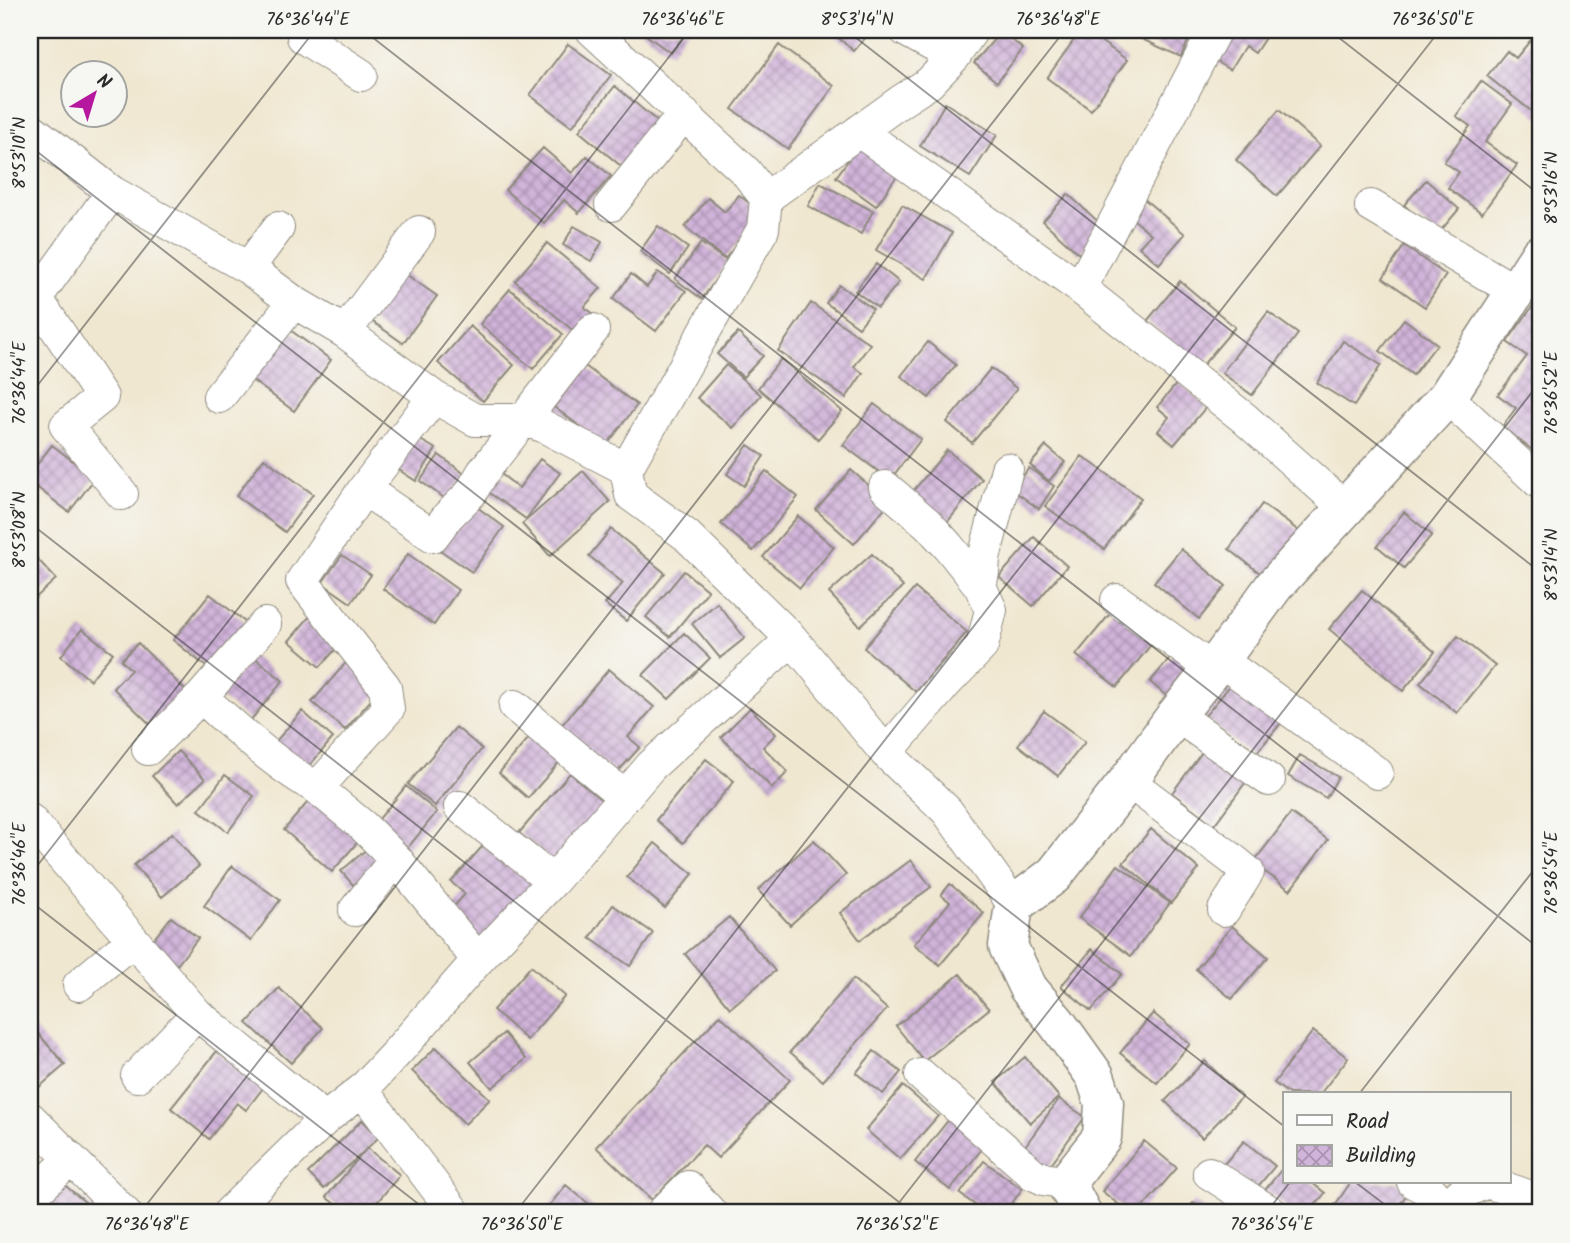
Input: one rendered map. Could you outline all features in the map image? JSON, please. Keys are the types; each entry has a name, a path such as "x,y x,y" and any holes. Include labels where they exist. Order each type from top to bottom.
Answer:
{"street":[{"path":"310,30 303,37 361,75"},
{"path":"592,30 746,172 766,198 763,229 626,469 631,495 685,535 792,639 887,753 947,811 1014,905 1008,946 1028,988 1095,1076 1104,1103 1102,1137 1074,1198 1033,1174 921,1075"},
{"path":"905,30 954,57"},
{"path":"766,198 929,83 954,57 972,30"},
{"path":"1080,288 1215,30"},
{"path":"611,205 684,114"},
{"path":"30,128 112,191 248,268 294,302 345,332 434,397 475,420 524,420 543,426 626,469"},
{"path":"859,131 1080,288 1244,418 1345,508"},
{"path":"112,191 36,298 102,397 66,426 122,495"},
{"path":"1371,206 1515,291"},
{"path":"248,268 278,228"},
{"path":"345,332 419,232"},
{"path":"1014,905 1054,875 1274,586 1447,397 1540,254"},
{"path":"219,397 294,302"},
{"path":"364,489 433,536 470,494 593,330"},
{"path":"317,788 388,709 385,687 302,580 364,489 434,397"},
{"path":"1447,397 1540,484"},
{"path":"980,586 984,558 1007,469"},
{"path":"885,487 928,524 948,546 980,586 991,610 982,646 948,681 887,753"},
{"path":"1117,600 1377,773"},
{"path":"148,748 201,697 265,624"},
{"path":"229,1213 325,1119 362,1090 553,881 651,766 792,639"},
{"path":"201,697 259,747 317,788 363,826 396,859 478,960"},
{"path":"515,706 625,797"},
{"path":"1176,715 1269,780"},
{"path":"1128,780 1248,872 1224,910"},
{"path":"460,807 553,881"},
{"path":"30,821 197,1013 325,1119"},
{"path":"355,910 396,859"},
{"path":"79,985 133,940"},
{"path":"137,1076 197,1013"},
{"path":"362,1090 455,1213"},
{"path":"30,1118 125,1213"},
{"path":"30,1197 71,1159"},
{"path":"1209,1173 1272,1213"},
{"path":"1417,1184 1432,1192 1442,1203 1442,1213"},
{"path":"1450,1213 1460,1194 1482,1184"},
{"path":"1493,1184 1540,1200"},
{"path":"662,1213 688,1187 711,1213"}],"building":[{"path":"639,30 688,30 671,53"},
{"path":"829,30 872,30 854,51"},
{"path":"1081,30 1085,30 1127,60 1091,110 1047,78"},
{"path":"1122,30 1193,30 1181,57"},
{"path":"1231,30 1270,30 1255,53 1245,46 1230,70 1213,60"},
{"path":"1001,31 1023,49 997,82 974,63"},
{"path":"1534,36 1540,41 1540,118 1487,76 1507,51 1516,58"},
{"path":"568,44 611,75 572,127 530,95"},
{"path":"779,45 834,86 788,149 732,109"},
{"path":"1481,81 1512,104 1485,142 1517,165 1482,213 1448,188 1459,172 1444,162 1470,126 1456,116"},
{"path":"615,86 664,127 627,171 579,131"},
{"path":"945,103 997,135 970,177 920,146"},
{"path":"1279,110 1320,146 1277,196 1236,160"},
{"path":"860,144 899,173 876,206 836,177"},
{"path":"543,148 572,173 587,156 611,176 579,213 564,200 544,223 505,190"},
{"path":"1426,180 1459,209 1437,235 1404,205"},
{"path":"820,183 873,211 861,234 808,206"},
{"path":"1068,194 1104,227 1079,254 1043,221"},
{"path":"739,195 762,213 725,259 685,227 708,198 725,212"},
{"path":"1142,197 1185,234 1159,264 1139,247 1151,234 1127,214"},
{"path":"902,205 952,233 926,279 876,250"},
{"path":"574,226 602,242 591,261 563,245"},
{"path":"658,226 688,248 670,274 640,251"},
{"path":"547,243 601,288 584,307 594,314 577,334 515,281"},
{"path":"701,243 728,262 702,299 675,279"},
{"path":"1404,246 1446,275 1425,307 1383,278"},
{"path":"876,264 899,282 878,308 855,291"},
{"path":"400,270 437,296 403,343 366,317"},
{"path":"658,272 686,291 656,331 613,299 631,274 647,287"},
{"path":"1180,281 1235,327 1202,366 1147,321"},
{"path":"839,285 873,309 859,327 826,303"},
{"path":"510,289 563,334 533,369 480,324"},
{"path":"1540,296 1540,456 1502,427 1516,408 1498,395 1527,356 1507,342"},
{"path":"811,303 870,344 854,367 863,373 846,398 778,351"},
{"path":"1268,312 1298,334 1252,395 1222,373"},
{"path":"1404,319 1437,344 1413,375 1380,351"},
{"path":"282,324 331,360 294,411 245,375"},
{"path":"470,326 514,365 483,401 438,363"},
{"path":"738,333 763,356 743,377 717,354"},
{"path":"1343,341 1381,365 1354,406 1317,383"},
{"path":"928,342 956,365 929,398 901,376"},
{"path":"781,359 842,411 818,439 758,388"},
{"path":"726,365 761,395 733,428 697,398"},
{"path":"585,366 637,405 606,446 554,407"},
{"path":"991,368 1017,389 972,443 947,422"},
{"path":"1178,382 1207,406 1174,445 1158,431 1169,417 1157,407"},
{"path":"874,404 921,439 890,480 843,445"},
{"path":"415,437 436,449 416,481 396,468"},
{"path":"52,445 95,478 69,512 30,482 30,474"},
{"path":"748,445 764,456 744,486 727,474"},
{"path":"1046,446 1065,462 1049,481 1030,465"},
{"path":"947,450 982,479 945,525 909,496"},
{"path":"439,455 466,475 447,500 420,481"},
{"path":"1082,456 1141,498 1104,549 1045,506"},
{"path":"264,458 313,494 285,532 236,496"},
{"path":"540,459 560,473 526,519 488,492 501,474 519,488"},
{"path":"1029,468 1054,486 1039,509 1013,490"},
{"path":"851,470 889,503 854,544 816,510"},
{"path":"583,471 610,502 550,556 522,524"},
{"path":"766,471 798,497 753,551 721,524"},
{"path":"473,504 504,527 472,572 440,550"},
{"path":"1262,504 1303,534 1269,580 1229,549"},
{"path":"1404,512 1432,535 1404,568 1377,546"},
{"path":"798,516 834,547 800,588 763,557"},
{"path":"611,529 665,573 626,621 605,604 623,583 589,556"},
{"path":"1034,537 1067,566 1033,606 999,577"},
{"path":"1181,549 1226,586 1199,619 1154,582"},
{"path":"30,551 56,579 30,603"},
{"path":"408,554 458,590 434,625 383,589"},
{"path":"872,554 903,587 860,626 829,593"},
{"path":"342,555 371,575 351,603 322,583"},
{"path":"684,571 708,591 670,637 646,617"},
{"path":"915,588 967,632 916,692 864,648"},
{"path":"1362,590 1435,652 1403,691 1329,629"},
{"path":"210,594 251,627 214,673 173,640"},
{"path":"717,603 745,638 720,658 692,624"},
{"path":"1114,609 1154,641 1117,687 1076,655"},
{"path":"310,616 341,643 320,667 289,641"},
{"path":"82,629 113,653 90,680 61,656"},
{"path":"684,633 710,658 669,699 643,675"},
{"path":"1458,636 1495,666 1457,713 1420,683"},
{"path":"138,643 193,698 158,732 113,688 131,670 121,660"},
{"path":"1176,651 1198,669 1172,701 1150,682"},
{"path":"253,656 283,681 250,721 220,697"},
{"path":"350,658 383,686 345,730 312,702"},
{"path":"609,669 654,707 628,737 640,747 616,774 560,727"},
{"path":"1233,682 1282,722 1253,757 1204,717"},
{"path":"750,708 776,734 763,747 788,772 772,788 721,737"},
{"path":"302,711 333,738 302,774 271,747"},
{"path":"1044,711 1085,742 1058,776 1018,745"},
{"path":"456,727 482,749 435,806 408,784"},
{"path":"533,733 562,759 528,798 499,773"},
{"path":"1208,744 1251,775 1214,825 1172,793"},
{"path":"178,751 205,779 178,804 152,776"},
{"path":"1300,755 1338,777 1326,798 1288,776"},
{"path":"706,759 734,781 683,843 656,820"},
{"path":"570,773 606,804 555,863 519,833"},
{"path":"225,775 254,796 228,832 199,810"},
{"path":"406,786 437,812 405,851 374,825"},
{"path":"313,796 361,838 332,872 284,830"},
{"path":"1291,813 1328,840 1290,890 1253,863"},
{"path":"1151,829 1199,869 1171,903 1123,863"},
{"path":"172,833 199,866 162,897 134,865"},
{"path":"488,840 536,882 484,943 448,913 465,894 451,882"},
{"path":"814,840 846,875 790,925 758,890"},
{"path":"655,843 693,874 665,908 627,877"},
{"path":"368,848 380,862 353,885 341,871"},
{"path":"911,860 931,887 860,940 840,913"},
{"path":"1118,865 1170,903 1131,956 1079,918"},
{"path":"232,866 280,900 251,941 204,906"},
{"path":"950,884 984,913 940,965 914,944 950,902 941,895"},
{"path":"613,905 653,933 630,966 590,938"},
{"path":"171,917 198,938 177,965 150,944"},
{"path":"729,917 775,971 730,1008 685,954"},
{"path":"1232,926 1268,957 1232,999 1196,969"},
{"path":"1092,949 1122,974 1091,1011 1061,986"},
{"path":"531,966 565,996 527,1040 493,1010"},
{"path":"960,974 989,1009 924,1061 896,1026"},
{"path":"853,979 887,1009 823,1081 790,1052"},
{"path":"279,988 323,1028 291,1063 247,1023"},
{"path":"1153,1013 1190,1044 1157,1083 1120,1053"},
{"path":"720,1015 790,1080 718,1158 704,1145 652,1200 596,1147"},
{"path":"30,1024 65,1065 30,1095"},
{"path":"1313,1031 1348,1058 1322,1092 1286,1092 1274,1083"},
{"path":"504,1033 526,1059 492,1088 470,1062"},
{"path":"436,1047 490,1099 465,1124 412,1071"},
{"path":"217,1051 263,1088 246,1110 237,1103 209,1139 171,1108"},
{"path":"874,1051 901,1072 883,1094 856,1073"},
{"path":"1025,1057 1059,1097 1030,1123 995,1082"},
{"path":"1205,1061 1242,1097 1202,1138 1165,1101"},
{"path":"903,1086 938,1116 900,1159 866,1130"},
{"path":"1059,1099 1085,1117 1048,1168 1023,1149"},
{"path":"954,1113 988,1141 950,1190 915,1162"},
{"path":"362,1120 379,1137 324,1189 308,1173"},
{"path":"1144,1141 1177,1168 1138,1213 1129,1213 1102,1191"},
{"path":"1244,1141 1275,1166 1255,1190 1224,1164"},
{"path":"367,1148 400,1175 368,1213 346,1213 326,1197"},
{"path":"984,1161 1022,1189 1005,1213 986,1213 960,1194"},
{"path":"1283,1168 1283,1184 1314,1184 1325,1193 1309,1213 1294,1213 1265,1190"},
{"path":"61,1182 98,1213 41,1213 38,1210"},
{"path":"1350,1184 1400,1184 1409,1191 1394,1213 1346,1213 1335,1205"},
{"path":"566,1185 600,1213 543,1213"},
{"path":"1194,1202 1208,1213 1184,1213"}]}
